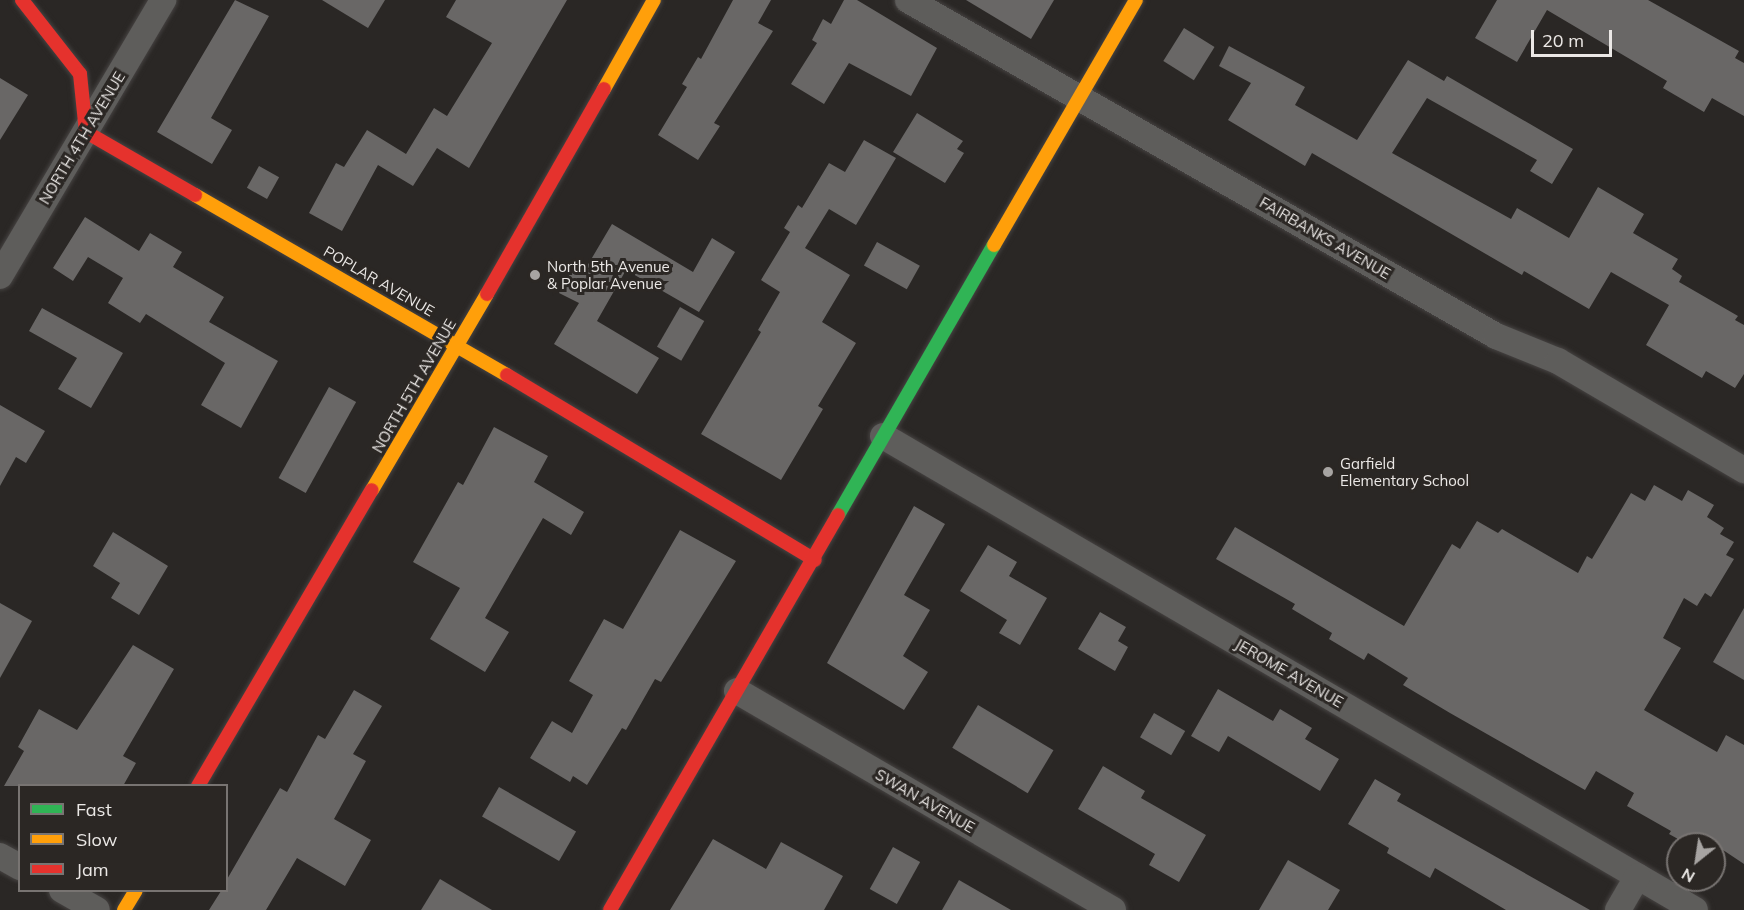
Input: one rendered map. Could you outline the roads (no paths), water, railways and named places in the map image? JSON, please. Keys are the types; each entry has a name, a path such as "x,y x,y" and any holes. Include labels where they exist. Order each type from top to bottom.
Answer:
{"street":[{"path":"22,0 80,74 87,132"},
{"name":"NORTH 4TH AVENUE","path":"0,276 163,0"},
{"name":"NORTH 5TH AVENUE","path":"199,784 458,345 654,0"},
{"name":"FAIRBANKS AVENUE","path":"908,0 1496,336 1558,361 1744,470"},
{"path":"610,910 815,560 883,436 1136,0"},
{"name":"POPLAR AVENUE","path":"87,132 458,345 815,560"},
{"name":"JEROME AVENUE","path":"883,436 1695,910"},
{"name":"SWAN AVENUE","path":"737,691 1113,910"},
{"path":"0,856 18,866"},
{"path":"1618,910 1638,876"},
{"path":"64,892 97,910"},
{"path":"124,910 135,892"}],"place":[{"name":"North 5th Avenue & Poplar Avenue","path":"535,275"},
{"name":"Garfield Elementary School","path":"1328,472"}]}
